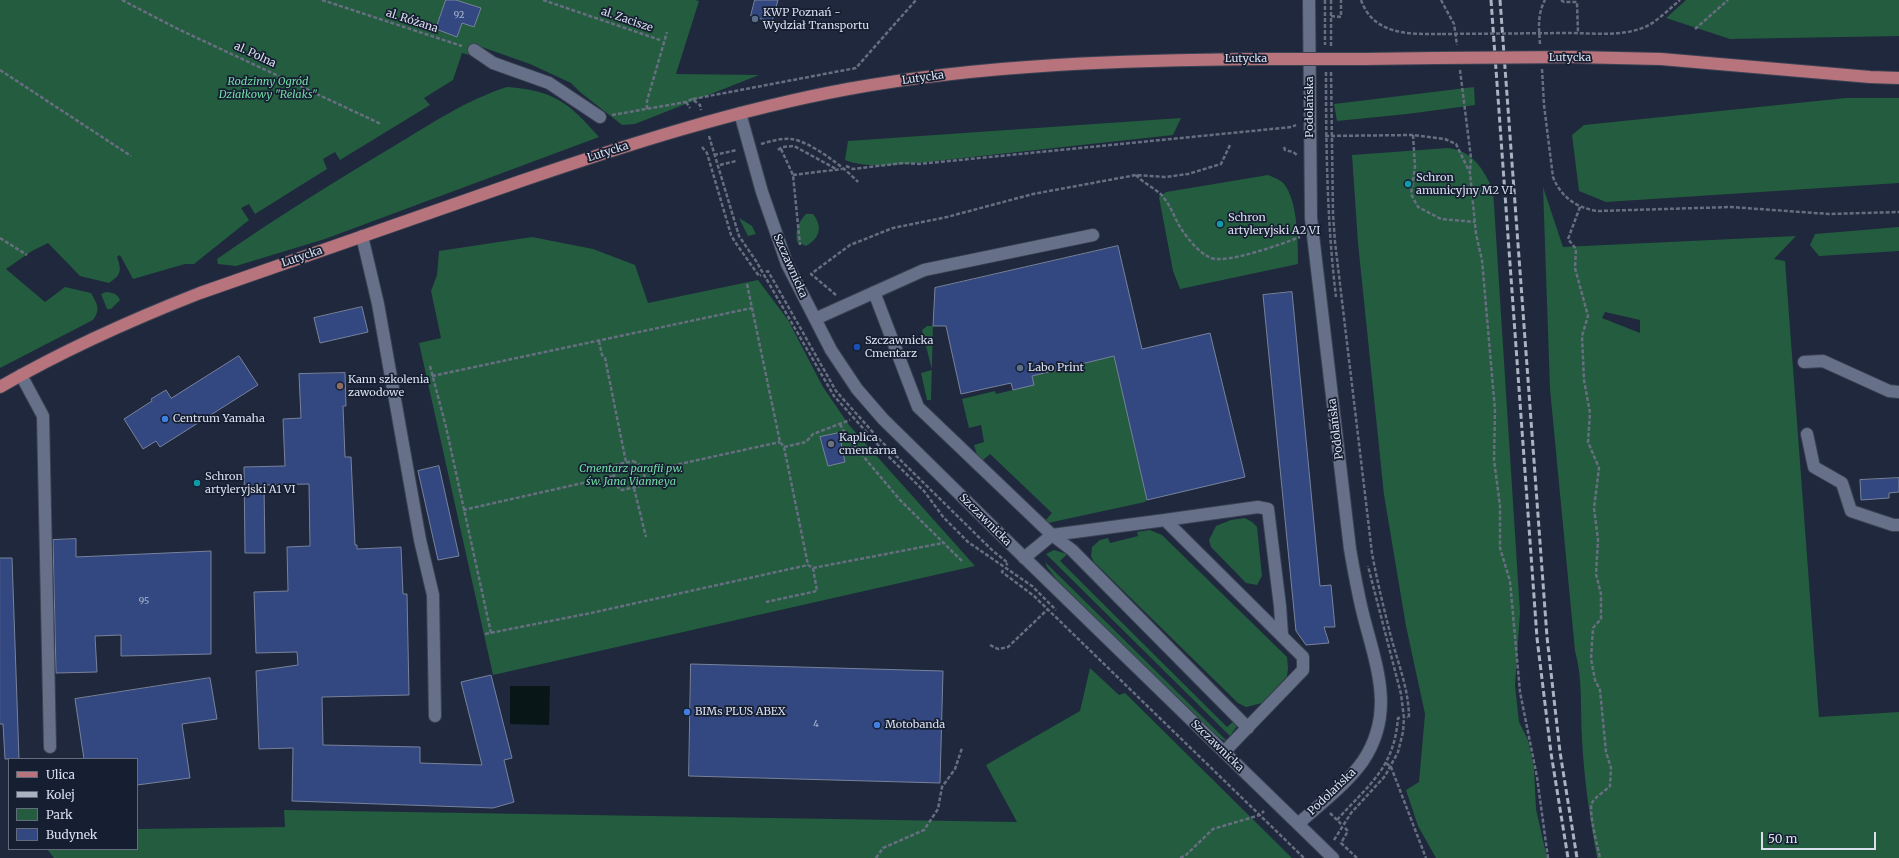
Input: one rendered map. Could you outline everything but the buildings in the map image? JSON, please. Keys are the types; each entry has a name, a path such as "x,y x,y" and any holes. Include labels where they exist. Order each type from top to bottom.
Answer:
{"main road":[{"name":"Lutycka","path":"0,387 75,347 156,310 362,236 577,162 740,113 848,89 939,76 1030,67 1144,60 1573,57 1660,60 1899,78"}],"street":[{"name":"Podolańska","path":"1298,824 1353,774 1363,761 1377,729 1382,698 1379,673 1357,590 1350,549 1314,244 1311,188 1309,0"},
{"path":"474,50 493,63 550,83 600,117"},
{"name":"Szczawnicka","path":"740,113 773,229 787,264 839,363 871,406 1024,558 1333,858"},
{"path":"815,319 924,270 1093,235"},
{"path":"362,236 378,304 420,540 433,595 435,716"},
{"path":"874,292 918,406 1052,535 1072,550 1248,728"},
{"path":"1804,362 1823,361 1889,390 1899,392"},
{"path":"21,375 43,416 47,690 50,747"},
{"path":"1807,434 1814,467 1842,483 1851,511 1893,526 1899,525"},
{"path":"1024,558 1034,548 1052,535 1258,507 1268,509 1280,606 1282,635"},
{"path":"1165,520 1303,657 1303,670 1224,752"}],"path":[{"name":"al. Polna","path":"122,0 178,29 261,66 381,124"},
{"name":"al. Różana","path":"322,0 474,50"},
{"name":"al. Zacisze","path":"544,0 660,40"},
{"path":"600,117 686,102 692,99 856,68 916,0"},
{"path":"1325,0 1326,48"},
{"path":"1331,0 1331,48"},
{"path":"1331,16 1341,17 1342,0"},
{"path":"1361,0 1373,18 1384,27 1397,32 1442,34 1632,32 1659,18 1680,0"},
{"path":"1441,0 1454,24 1457,47"},
{"path":"1540,45 1540,11 1545,0"},
{"path":"1561,0 1564,2 1577,2 1578,33"},
{"path":"1695,29 1728,0"},
{"path":"647,109 647,101 667,32"},
{"path":"1459,63 1471,158 1470,173 1475,222 1482,260 1495,410 1494,460 1500,506 1500,548 1510,581 1520,692 1538,777 1548,858"},
{"path":"1326,64 1326,136 1329,235 1336,305"},
{"path":"1331,64 1333,221 1372,553 1379,588 1405,687 1409,710 1409,718 1407,718"},
{"path":"1542,67 1544,105 1553,177 1557,187 1565,197 1580,207 1598,211 1731,207 1829,214 1899,212"},
{"path":"0,70 131,156"},
{"path":"692,99 700,105"},
{"path":"686,102 690,108"},
{"path":"846,166 853,168 919,164 1283,128 1292,127 1298,123"},
{"path":"1326,136 1413,135 1445,139 1456,144 1470,173"},
{"path":"1413,135 1415,167 1411,194 1418,207 1441,219 1475,222"},
{"path":"777,140 791,139 805,144 844,168 858,182"},
{"path":"847,304 811,274 850,245 893,228 947,217 1033,194 1136,175 1165,177 1180,175 1221,164 1230,145"},
{"path":"800,245 793,175 780,149 782,147 794,146 838,170"},
{"path":"702,147 707,153 713,167 735,242 759,276 761,275"},
{"path":"714,155 733,150"},
{"path":"720,165 736,161"},
{"path":"793,175 842,169"},
{"path":"1136,175 1143,184 1164,197 1181,230 1195,247 1211,258 1225,260 1268,249 1302,236"},
{"path":"1580,207 1568,239 1576,249 1575,268 1588,316 1582,336 1584,380 1590,413 1588,442 1599,468 1594,508 1598,540 1596,574 1601,594 1601,619 1593,628 1591,659 1595,680 1600,690 1606,752 1611,768 1610,786 1592,803 1591,808 1594,835 1600,858"},
{"path":"0,238 27,255"},
{"path":"747,284 780,442 784,447 808,565 812,568 817,591 766,602"},
{"path":"432,376 752,308"},
{"path":"599,341 602,355 605,358 626,462"},
{"path":"430,366 446,427 491,633"},
{"path":"784,447 806,442 814,434 850,420"},
{"path":"840,424 847,437 900,500 963,562"},
{"path":"643,472 780,442"},
{"path":"633,461 642,466 643,472 644,478 640,486 622,490 619,489 614,476 615,465 633,461"},
{"path":"463,510 614,476"},
{"path":"634,488 646,537"},
{"path":"812,568 943,543"},
{"path":"1330,843 1336,838 1351,813 1379,784 1391,767 1398,752 1403,732 1403,707 1367,561"},
{"path":"485,634 591,613 808,565"},
{"path":"1003,570 1002,572 1028,591 1048,609 1304,858"},
{"path":"990,645 998,649 1008,647 1048,609"},
{"path":"1337,820 1374,782 1386,764 1397,733 1398,718 1401,718"},
{"path":"876,858 883,848 924,830 938,808 942,787 955,769 962,748"},
{"path":"1386,764 1391,767 1426,858"},
{"path":"1180,858 1186,855 1213,829 1260,815 1264,812"},
{"path":"1330,813 1341,824"},
{"path":"1345,828 1348,831 1341,843 1357,858"}],"green space":[{"name":"Rodzinny Ogród Działkowy \"Relaks\"","path":"0,0 695,0 699,1 676,74 759,75 635,124 622,125 580,92 571,83 530,64 476,45 473,56 462,53 453,80 424,98 430,105 340,160 335,152 323,159 327,169 255,214 249,204 241,208 249,220 194,264 185,264 133,279 120,255 117,257 120,266 118,275 109,283 80,276 48,243 32,251 6,269 45,302 65,287 91,293 97,306 97,313 93,320 0,368"},
{"path":"1686,0 1899,0 1899,36 1730,39 1666,18"},
{"path":"507,87 549,95 559,100 578,115 599,137 325,239 236,266 218,264 217,259 282,215 349,173 449,113 492,92"},
{"path":"1474,87 1475,105 1337,121 1334,104"},
{"path":"1846,98 1899,98 1899,183 1606,202 1579,191 1572,135 1584,125"},
{"path":"1181,118 1173,135 908,164 869,165 853,163 845,160 848,141"},
{"path":"1448,148 1464,153 1476,162 1485,174 1493,189 1520,612 1515,686 1519,722 1528,740 1534,769 1536,809 1547,858 1436,858 1418,826 1406,790 1419,782 1425,714 1406,626 1384,495 1358,243 1352,155"},
{"path":"1268,175 1283,183 1289,191 1295,211 1298,264 1180,289 1173,271 1159,197 1166,192"},
{"path":"1543,187 1563,247 1796,236 1774,259 1785,261 1819,717 1899,712 1899,858 1597,858 1584,769 1580,683 1578,662 1575,651 1550,389","holes":["1605,312 1640,320 1640,333 1602,318"]},
{"path":"806,214 813,214 819,228 817,236 806,246 797,242 796,234 801,220"},
{"path":"739,218 752,226 756,234 748,236"},
{"path":"1899,227 1899,251 1819,256 1810,245 1815,234"},
{"name":"Cmentarz parafii pw. św. Jana Vianneya","path":"532,237 593,249 635,265 648,303 758,280 788,320 823,387 849,425 975,566 493,675 419,343 441,338 431,291 437,275 439,251"},
{"path":"106,292 113,293 120,300 111,309 107,309 101,294"},
{"path":"927,326 933,326 932,369 922,330"},
{"path":"1114,356 1147,500 1145,502 1048,523 1045,521 1052,513 990,454 982,461 977,455 974,445 984,442 981,425 969,428 962,399 995,391 996,394 1034,385 1032,376"},
{"path":"932,370 931,400 927,400 921,373"},
{"path":"1245,518 1257,527 1262,576 1257,585 1246,583 1211,547 1209,540 1216,526 1231,520"},
{"path":"1150,530 1162,535 1287,657 1287,676 1262,703 1246,707 1238,703 1094,562 1091,556 1092,547 1100,540 1108,538 1110,543 1138,536 1137,532"},
{"path":"1054,550 1067,554 1060,561 1227,727 1235,720 1237,726 1230,736 1046,554"},
{"path":"1045,562 1227,742 1214,735 1057,580"},
{"path":"1090,668 1119,695 1125,693 1292,858 54,858 48,850 138,850 138,829 285,827 284,810 1017,822 986,765 1080,711"}],"shaded area":[{"path":"510,686 550,686 549,725 510,724"}],"railway":[{"path":"1491,0 1537,638 1551,753 1568,858"},
{"path":"1500,0 1547,637 1560,752 1577,858"}],"place":[{"name":"KWP Poznań - Wydział Transportu","path":"755,19"},
{"name":"Schron amunicyjny M2 VI","path":"1408,184"},
{"name":"Schron artyleryjski A2 VI","path":"1220,224"},
{"name":"Szczawnicka Cmentarz","path":"857,347"},
{"name":"Labo Print","path":"1020,368"},
{"name":"Kann szkolenia zawodowe","path":"340,386"},
{"name":"Centrum Yamaha","path":"165,419"},
{"name":"Kaplica cmentarna","path":"831,444"},
{"name":"Schron artyleryjski A1 VI","path":"197,483"},
{"name":"BIMs PLUS ABEX","path":"687,712"},
{"name":"Motobanda","path":"877,725"}]}
